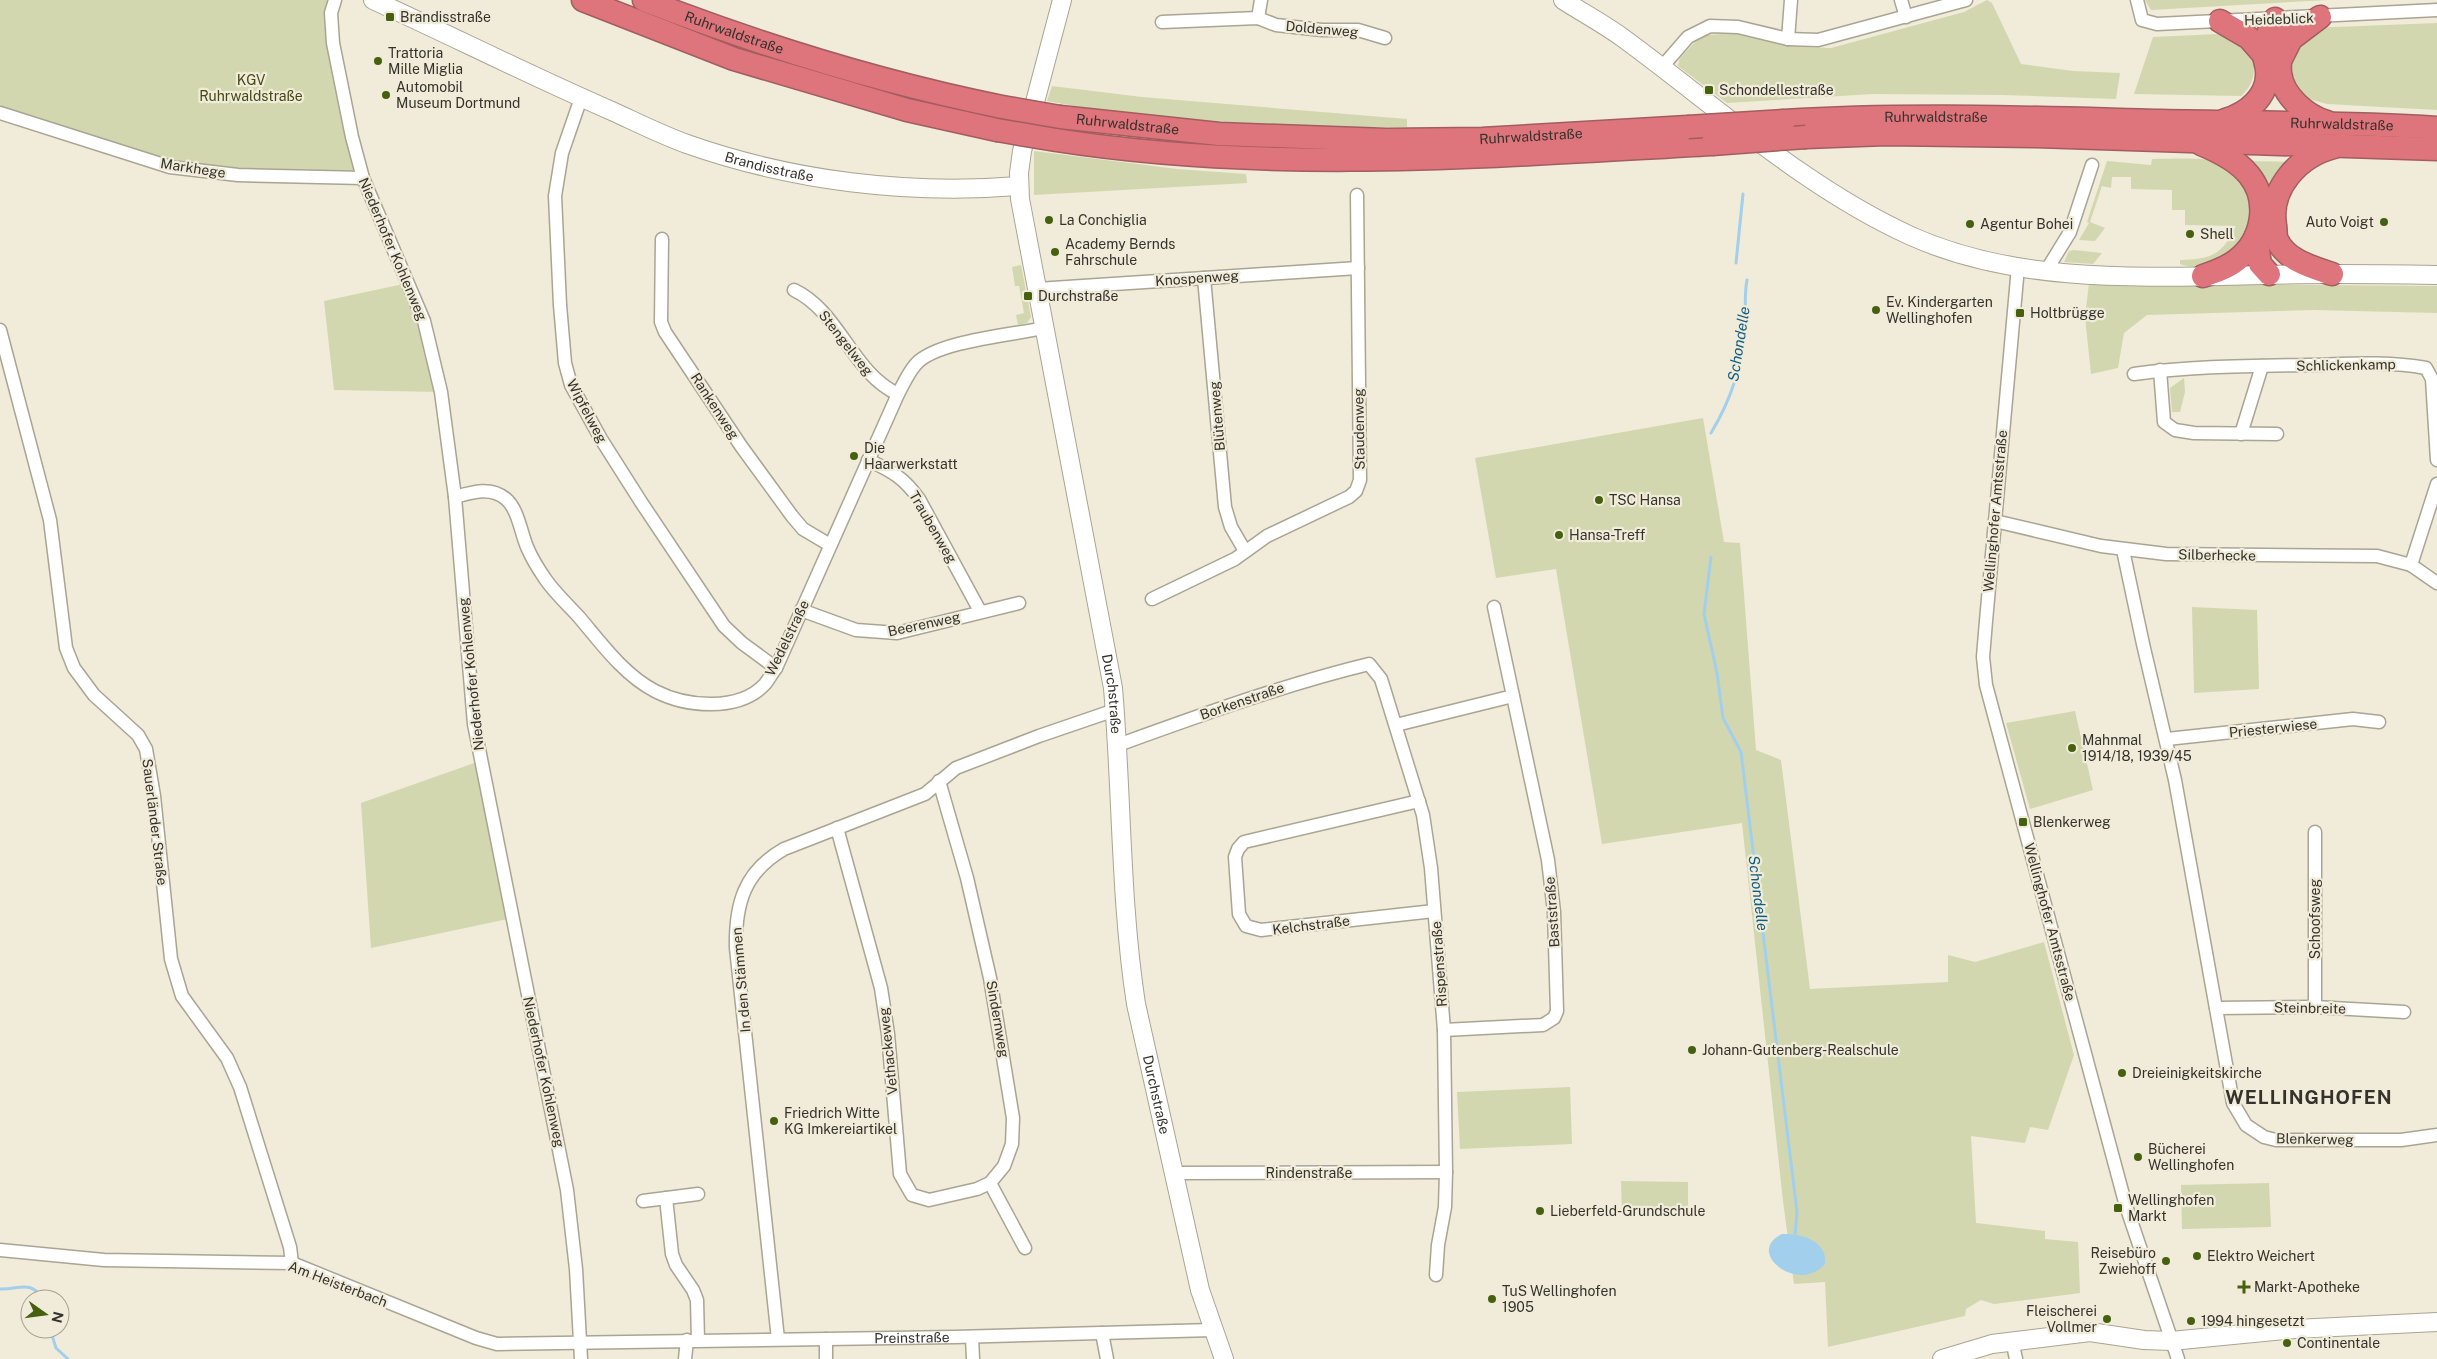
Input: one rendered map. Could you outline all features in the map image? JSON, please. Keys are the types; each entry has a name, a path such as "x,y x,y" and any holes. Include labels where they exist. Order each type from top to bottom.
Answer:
{"highway":[{"name":"Ruhrwaldstraße","path":"583,0 743,62 907,110 997,130 1056,140 1154,152 1324,161 1432,160 1806,137 1886,134 2348,145 2437,149"},
{"name":"Ruhrwaldstraße","path":"644,0 759,42 910,87 1002,107 1060,117 1219,134 1386,140 1482,139 1860,117 1934,116 2335,124 2437,128"},
{"path":"2219,122 2241,114 2260,96 2267,81 2267,70 2272,56 2320,17"},
{"path":"2276,19 2266,39 2288,93 2316,119 2335,124"},
{"path":"2220,21 2242,32 2272,56"},
{"path":"2194,141 2228,158 2249,175 2260,195 2261,218 2267,238 2269,274"},
{"path":"2203,276 2225,268 2267,238 2278,193 2286,177 2320,151 2348,145"},
{"path":"2267,238 2301,263 2332,274"}],"street":[{"name":"Niederhofer Kohlenweg","path":"335,0 331,13 333,43 352,137 363,178 424,320 441,392 455,497 474,724 567,1190 576,1269 580,1359"},
{"name":"Brandisstraße","path":"373,0 581,98 687,144 782,170 875,185 942,188 1019,186"},
{"name":"Durchstraße","path":"1062,0 1022,152 1019,186 1044,328 1108,654 1118,745 1128,957 1136,1004 1173,1173 1200,1290 1212,1330"},
{"path":"1258,18 1261,0"},
{"path":"1563,0 1620,36 1805,174 1886,224 1938,247 2018,267 2046,271 2203,276 2269,274 2437,275"},
{"path":"1788,39 1792,0"},
{"path":"1901,0 1906,17"},
{"path":"1662,67 1688,37 1696,31 1710,26 1738,27 1802,41 1827,39 1966,0"},
{"name":"Heideblick","path":"2137,0 2142,20 2157,24 2437,10"},
{"name":"Doldenweg","path":"1162,22 1258,18 1276,25 1322,30 1358,30 1385,38"},
{"name":"Wipfelweg","path":"581,98 562,153 555,196 560,305 565,363 571,385 636,495 724,626 742,643 776,668"},
{"name":"Markhege","path":"0,113 170,166 238,175 363,178"},
{"path":"2046,271 2070,232 2092,165"},
{"name":"Staudenweg","path":"1152,599 1235,559 1267,536 1350,497 1356,491 1360,480 1357,195"},
{"name":"Rankenweg","path":"662,239 662,322 665,332 741,446 792,516 803,529 830,546"},
{"name":"Wellinghofer Amtsstraße","path":"2018,267 1984,657 1986,685 2126,1206 2178,1359"},
{"name":"Knospenweg","path":"1037,289 1358,268"},
{"name":"Blütenweg","path":"1204,278 1225,507 1231,527 1245,551"},
{"name":"Stengelweg","path":"794,290 809,298 820,310 872,377 887,389 898,394"},
{"name":"Wedelstraße","path":"455,497 480,491 496,494 506,499 513,511 528,550 547,581 622,666 654,690 688,702 707,704 731,702 751,694 765,684 776,668 898,394 916,364 936,350 1044,328"},
{"name":"Sauerländer Straße","path":"0,330 50,520 66,648 74,668 94,695 138,734 146,749 154,796 171,959 182,996 227,1058 240,1087 290,1247 292,1263"},
{"name":"Schlickenkamp","path":"2134,374 2160,370 2400,363 2426,368 2432,379 2437,460"},
{"path":"2241,434 2262,366"},
{"path":"2160,370 2164,422 2175,430 2194,433 2277,434"},
{"name":"Traubenweg","path":"868,460 900,477 908,484 919,499 980,611"},
{"path":"2411,565 2437,484"},
{"name":"Silberhecke","path":"1995,521 2123,550 2213,556 2377,556 2411,565 2437,583"},
{"name":"Blenkerweg","path":"2123,550 2143,644 2167,739 2233,1103 2239,1117 2253,1131 2276,1140 2401,1140 2437,1135"},
{"name":"Beerenweg","path":"802,610 856,630 876,633 897,633 980,611 1019,603"},
{"name":"Baststraße","path":"1444,1030 1543,1025 1554,1018 1558,1011 1554,912 1548,860 1494,607"},
{"name":"Rispenstraße","path":"1369,664 1381,679 1396,725 1419,801 1430,852 1444,1030 1445,1207 1438,1245 1436,1275"},
{"name":"Borkenstraße","path":"1118,745 1260,693 1369,664"},
{"path":"1396,725 1513,696"},
{"name":"In den Stämmen","path":"778,1339 735,922 746,886 756,870 768,858 837,828 925,794 956,768 1039,736 1115,710"},
{"name":"Priesterwiese","path":"2167,739 2353,719 2380,722"},
{"name":"Sindernweg","path":"939,781 967,878 990,978 1014,1118 1012,1144 1004,1166 990,1183"},
{"name":"Kelchstraße","path":"1419,801 1244,842 1238,849 1236,857 1239,914 1246,926 1261,930 1434,911"},
{"name":"Vethackeweg","path":"837,828 858,896 881,988 888,1034 900,1174 912,1195 929,1200 977,1189 990,1183"},
{"name":"Schoofsweg","path":"2315,832 2315,1007"},
{"name":"Steinbreite","path":"2216,1008 2315,1007 2404,1012"},
{"name":"Rindenstraße","path":"1173,1173 1446,1172"},
{"path":"990,1183 1025,1248"},
{"path":"643,1201 698,1194"},
{"path":"666,1198 672,1254 676,1265 689,1282 697,1300 692,1340 686,1359"},
{"name":"Am Heisterbach","path":"0,1250 104,1260 292,1263 476,1338 497,1344 580,1342"},
{"path":"1942,1359 2012,1340 2090,1332 2144,1340 2171,1341 2295,1329 2437,1322"},
{"path":"1212,1330 1224,1359"},
{"name":"Preinstraße","path":"580,1342 972,1337 1212,1330"},
{"path":"1102,1333 1107,1359"},
{"path":"972,1337 972,1359"},
{"path":"826,1339 826,1359"},
{"path":"2012,1340 2016,1359"}],"green space":[{"name":"KGV Ruhrwaldstraße","path":"0,0 335,0 331,13 363,178 170,167 0,113"},
{"path":"1987,0 1992,3 2021,64 2073,71 2120,73 2116,99 2002,95 1873,94 1727,103 1678,66 1680,58 1696,41 1708,35 1731,33 1802,47 1831,48 1964,12"},
{"path":"2145,0 2328,0 2151,10"},
{"path":"2437,23 2437,110 2327,104 2309,99 2295,86 2288,68 2310,28"},
{"path":"2218,34 2240,42 2251,54 2254,69 2253,76 2251,84 2241,96 2134,94 2153,37"},
{"path":"1052,86 1142,97 1407,119 1407,127 1317,127 1181,120 1136,115 1047,101"},
{"path":"1034,151 1177,169 1246,174 1247,183 1034,195"},
{"path":"2152,159 2214,160 2225,164 2239,176 2250,196 2253,214 2249,234 2243,243 2224,258 2213,263 2190,267 2180,264 2180,260 2208,256 2221,249 2236,226 2185,225 2185,210 2172,210 2172,190 2131,189 2131,177 2112,177 2111,188 2102,186 2090,222 2105,228 2095,241 2079,240 2089,223 2087,222 2107,161 2151,165"},
{"path":"2243,161 2295,162 2268,262"},
{"path":"2069,251 2102,253 2093,264 2064,262"},
{"path":"1021,265 1031,317 1027,323 1018,325 1016,315 1024,313 1019,286 1015,286 1012,267"},
{"path":"408,283 441,392 334,390 324,301"},
{"path":"2089,283 2437,286 2437,313 2313,310 2147,315 2124,333 2118,368 2091,374 2085,317"},
{"path":"2184,378 2185,392 2180,412 2172,412 2170,388"},
{"path":"1703,418 1724,542 1740,543 1756,750 1781,760 1810,989 1948,982 1948,955 1975,962 2044,942 2074,1055 2048,1130 2030,1127 2025,1143 1971,1136 1976,1223 2045,1231 2045,1239 2078,1242 2080,1293 1994,1304 1981,1300 1966,1309 1965,1316 1828,1347 1825,1282 1794,1284 1783,1201 1742,823 1602,844 1556,569 1496,578 1475,458"},
{"path":"2192,607 2257,610 2259,689 2194,693"},
{"path":"2075,711 2093,790 2030,809 2006,723"},
{"path":"480,761 512,918 371,948 361,803"},
{"path":"1570,1087 1572,1144 1460,1149 1457,1092"},
{"path":"1621,1181 1688,1182 1688,1216 1622,1214"},
{"path":"2269,1183 2271,1227 2182,1229 2181,1185"}],"water":[{"path":"1782,1234 1805,1237 1818,1244 1825,1256 1825,1264 1814,1272 1802,1275 1790,1273 1779,1267 1772,1260 1769,1251 1772,1242"}],"waterway":[{"name":"Schondelle","path":"1736,263 1743,194"},
{"name":"Schondelle","path":"1711,433 1725,407 1738,369 1745,327 1747,280"},
{"name":"Schondelle","path":"1711,557 1704,614 1717,673 1723,718 1741,752 1797,1212 1795,1235"},
{"path":"0,1289 23,1287 33,1289"},
{"path":"53,1339 56,1348 68,1359"}],"place":[{"name":"Brandisstraße","path":"390,17"},
{"name":"Trattoria Mille Miglia","path":"378,61"},
{"name":"Schondellestraße","path":"1709,90"},
{"name":"Automobil Museum Dortmund","path":"386,95"},
{"name":"La Conchiglia","path":"1049,220"},
{"name":"Auto Voigt","path":"2384,222"},
{"name":"Agentur Bohei","path":"1970,224"},
{"name":"Shell","path":"2190,234"},
{"name":"Academy Bernds Fahrschule","path":"1055,252"},
{"name":"Durchstraße","path":"1028,296"},
{"name":"Ev. Kindergarten Wellinghofen","path":"1876,310"},
{"name":"Holtbrügge","path":"2020,313"},
{"name":"Die Haarwerkstatt","path":"854,456"},
{"name":"TSC Hansa","path":"1599,500"},
{"name":"Hansa-Treff","path":"1559,535"},
{"name":"Mahnmal 1914/18, 1939/45","path":"2072,748"},
{"name":"Blenkerweg","path":"2023,822"},
{"name":"Johann-Gutenberg-Realschule","path":"1692,1050"},
{"name":"Dreieinigkeitskirche","path":"2122,1073"},
{"name":"Friedrich Witte KG Imkereiartikel","path":"774,1121"},
{"name":"Bücherei Wellinghofen","path":"2138,1157"},
{"name":"Wellinghofen Markt","path":"2118,1208"},
{"name":"Lieberfeld-Grundschule","path":"1540,1211"},
{"name":"Elektro Weichert","path":"2197,1256"},
{"name":"Reisebüro Zwiehoff","path":"2166,1261"},
{"name":"Markt-Apotheke","path":"2244,1287"},
{"name":"TuS Wellinghofen 1905","path":"1492,1299"},
{"name":"Fleischerei Vollmer","path":"2107,1319"},
{"name":"1994 hingesetzt","path":"2191,1321"},
{"name":"Continentale","path":"2287,1343"}],"district":[{"name":"WELLINGHOFEN","path":"2309,1097"}]}
